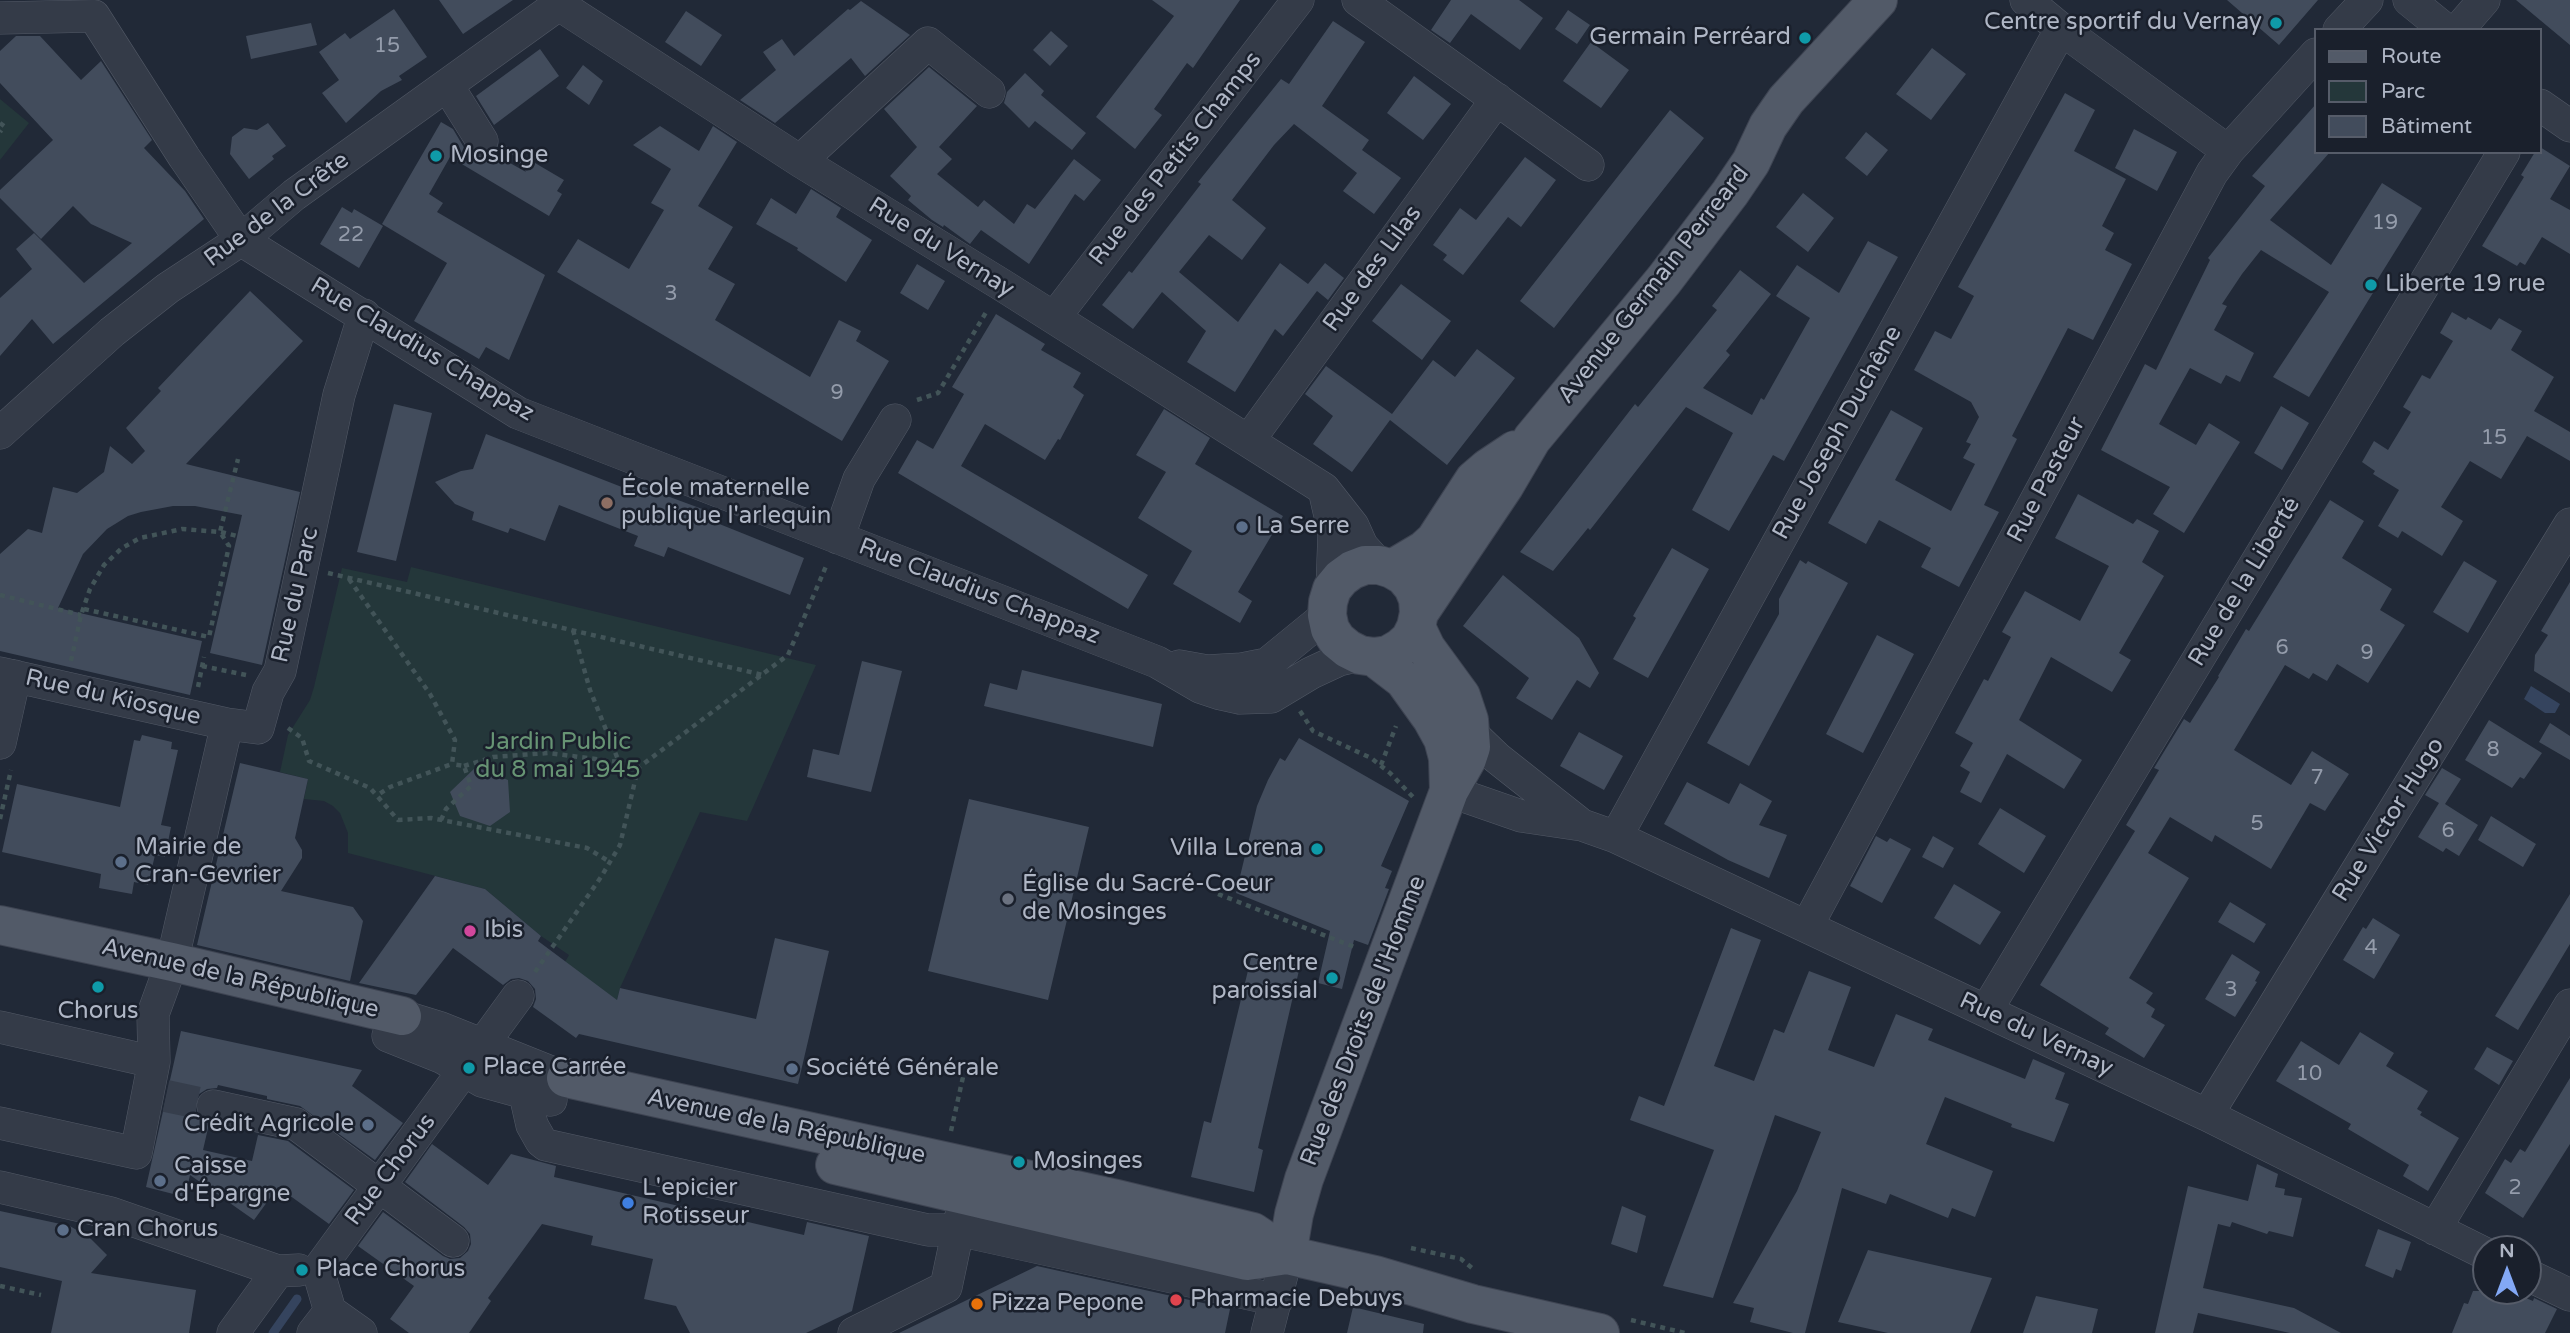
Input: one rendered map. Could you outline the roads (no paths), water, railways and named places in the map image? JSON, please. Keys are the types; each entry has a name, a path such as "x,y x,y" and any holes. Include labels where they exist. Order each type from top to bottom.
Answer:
{"main road":[{"name":"Avenue Germain Perreard","path":"1418,620 1532,439 1664,280 1730,193 1786,100 1878,0"},
{"name":"Avenue Germain Perreard","path":"1386,567 1424,550 1435,540 1475,480 1488,468 1532,439"},
{"path":"1365,565 1386,567 1404,576 1413,587 1418,599 1418,620 1410,639 1400,649 1388,655 1367,656 1348,649 1337,640 1330,629 1329,602 1341,578 1352,570 1365,565"},
{"name":"Rue des Droits de l'Homme","path":"1287,1255 1294,1214 1304,1179 1445,802 1467,759 1471,733 1461,696 1426,648 1418,620"},
{"name":"Rue des Droits de l'Homme","path":"1367,656 1404,680 1443,739 1448,758 1445,802"},
{"name":"Avenue de la République","path":"0,925 168,973 395,1026"},
{"name":"Avenue de la République","path":"0,944 168,973"},
{"name":"Avenue de la République","path":"547,1090 943,1162 1117,1199 1253,1232 1287,1255 1375,1275 1473,1304 1600,1333"},
{"name":"Avenue de la République","path":"547,1090 962,1213 1247,1261 1287,1255"}],"street":[{"name":"Rue des Petits Champs","path":"1054,318 1298,0"},
{"path":"1358,0 1588,165"},
{"path":"2026,0 2061,29 2228,151"},
{"path":"2341,28 2367,0"},
{"path":"2409,0 2444,28"},
{"path":"2460,28 2484,0"},
{"name":"Rue du Vernay","path":"561,2 800,161 1324,489 1353,526 1362,546 1386,567"},
{"name":"Rue de la Crête","path":"0,433 112,332 168,288 242,240 293,195 561,2"},
{"path":"0,18 94,16 184,157 242,240"},
{"name":"Rue Joseph Duchêne","path":"1616,837 2061,29"},
{"path":"800,161 928,43 989,92"},
{"name":"Rue Pasteur","path":"1807,926 2212,173 2228,151 2314,56"},
{"path":"447,85 482,141"},
{"name":"Rue des Lilas","path":"1249,440 1497,99"},
{"path":"2542,106 2570,126"},
{"name":"Rue de la Liberté","path":"1986,1011 2503,154"},
{"name":"Rue Claudius Chappaz","path":"242,240 518,413 1157,662 1200,687 1239,698"},
{"name":"Rue du Parc","path":"227,723 258,728 268,692 280,671 339,395 364,315"},
{"path":"838,538 859,480 895,419"},
{"path":"1239,698 1249,682 1329,602 1334,533 1324,489"},
{"name":"Rue Victor Hugo","path":"2207,1115 2570,524"},
{"path":"1239,698 1264,698 1339,660 1367,656"},
{"name":"Rue Claudius Chappaz","path":"1157,662 1207,671 1267,664"},
{"path":"0,743 15,676"},
{"name":"Rue du Kiosque","path":"15,676 227,723"},
{"path":"0,1123 136,1153 157,1095 153,1014 168,973 227,723"},
{"name":"Rue du Vernay","path":"1471,733 1497,758 1582,825"},
{"name":"Rue du Vernay","path":"1445,802 1582,825 1616,837 2207,1115 2472,1247"},
{"name":"Rue Chorus","path":"318,1270 518,996"},
{"path":"2435,1229 2570,1005"},
{"name":"Avenue de la République","path":"395,1026 484,1045 547,1090"},
{"name":"Avenue de la République","path":"395,1026 422,1048 482,1081 547,1090"},
{"path":"0,1027 154,1062"},
{"path":"213,1106 296,1124 453,1241"},
{"path":"0,1187 111,1213 278,1270 318,1270 321,1322 361,1333"},
{"path":"854,1333 946,1287 962,1213 1278,1300"},
{"path":"1268,1333 1287,1255"},
{"path":"233,1333 278,1270"},
{"path":"2542,1282 2570,1295"}],"water":[{"path":"2531,686 2560,704 2555,713 2545,713 2524,699"}],"waterway":[{"path":"273,1333 297,1299"}],"tunnel":[{"path":"166,1096 213,1106"}],"place":[{"name":"Centre sportif du Vernay","path":"2276,23"},
{"name":"Germain Perréard","path":"1805,38"},
{"name":"Mosinge","path":"436,156"},
{"name":"Liberte 19 rue","path":"2371,285"},
{"name":"École maternelle publique l'arlequin","path":"607,503"},
{"name":"La Serre","path":"1242,527"},
{"name":"Villa Lorena","path":"1317,849"},
{"name":"Mairie de Cran-Gevrier","path":"121,862"},
{"name":"Église du Sacré-Coeur de Mosinges","path":"1008,899"},
{"name":"Ibis","path":"470,931"},
{"name":"Centre paroissial","path":"1332,978"},
{"name":"Chorus","path":"98,987"},
{"name":"Place Carrée","path":"469,1068"},
{"name":"Société Générale","path":"792,1069"},
{"name":"Crédit Agricole","path":"368,1125"},
{"name":"Mosinges","path":"1019,1162"},
{"name":"Caisse d'Épargne","path":"160,1181"},
{"name":"L'epicier Rotisseur","path":"628,1203"},
{"name":"Cran Chorus","path":"63,1230"},
{"name":"Place Chorus","path":"302,1270"},
{"name":"Pharmacie Debuys","path":"1176,1300"},
{"name":"Pizza Pepone","path":"977,1304"}],"park label":[{"name":"Jardin Public du 8 mai 1945","path":"558,757"}]}
